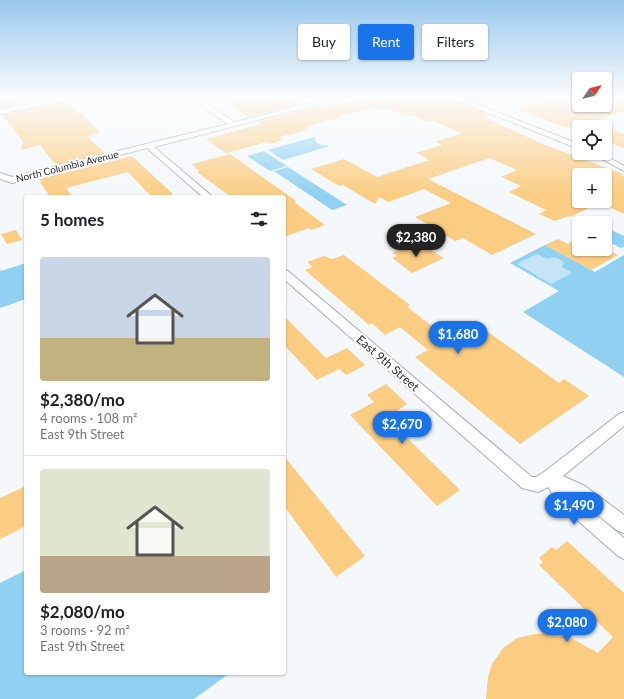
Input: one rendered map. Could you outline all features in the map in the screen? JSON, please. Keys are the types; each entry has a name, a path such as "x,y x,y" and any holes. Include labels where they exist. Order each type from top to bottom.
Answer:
{"street":[{"name":"North Columbia Avenue","path":"0,176 12,180 150,147 156,143 211,130"},
{"path":"535,130 572,144"},
{"path":"554,130 572,136"},
{"path":"150,147 206,195"},
{"path":"612,152 617,155"},
{"path":"608,160 624,169"},
{"name":"East 9th Street","path":"286,275 519,477 528,483 538,485 550,478"},
{"path":"550,478 624,418"},
{"path":"550,478 579,491 624,525"},
{"path":"550,478 565,499 624,550"}],"shaded area":[{"path":"314,137 316,138 315,141 321,145 330,146 283,160 268,150"},
{"path":"264,151 287,166 270,171 247,156"},
{"path":"288,167 347,205 332,210 274,171"},
{"path":"612,230 624,236 624,247 621,248 612,244"},
{"path":"545,245 595,272 624,255 624,377 523,312 559,291 510,263"},
{"path":"537,254 547,259 556,258 560,260 564,263 562,267 572,273 551,284 517,264"},
{"path":"24,264 24,300 0,308 0,270 1,271"},
{"path":"24,571 24,675 227,675 194,699 0,699 0,583"}],"building":[{"path":"13,130 97,130 100,132 88,137 105,153 56,165 40,145 21,150 23,142"},
{"path":"241,130 309,130 279,137 283,140 270,144 267,142 226,153 206,139"},
{"path":"454,130 511,130 572,155 572,160 586,160 607,168 572,168 572,208 589,208 570,217 568,216 555,221 539,214 546,210 509,192 521,186 501,177 517,170 489,158 428,179 536,234 492,255 463,238 455,241 415,217 451,203 424,189 388,202 379,197 375,204 343,185 339,186 311,169 344,159 377,177 429,160 416,153 442,145 435,142 462,133"},
{"path":"612,130 624,134 624,148 612,144"},
{"path":"230,154 296,201 294,202 325,225 311,230 309,228 286,236 286,195 228,195 197,172 199,171 192,164"},
{"path":"132,156 174,195 150,195 128,172 66,188 71,195 49,195 39,179 111,159 113,161"},
{"path":"612,170 623,174 621,175 624,176 624,214 611,208"},
{"path":"16,230 22,240 7,244 1,234"},
{"path":"558,239 568,244 572,242 572,256 612,256 612,252 618,255 591,270 545,245"},
{"path":"412,245 417,248 424,246 444,258 412,273 392,258 397,256 392,253"},
{"path":"344,255 410,305 407,307 440,332 451,327 459,334 477,324 559,383 564,379 589,396 520,444 415,357 428,350 400,327 385,335 372,323 369,325 305,270 313,267 307,262 324,256 332,259"},
{"path":"286,318 326,358 347,348 365,365 346,375 339,369 317,380 286,347"},
{"path":"386,384 407,404 387,418 460,490 437,506 350,415 374,402 367,395"},
{"path":"286,458 365,556 336,577 286,509"},
{"path":"24,487 24,527 0,539 0,498"},
{"path":"567,541 624,593 624,699 486,699 488,677 492,664 503,648 517,638 547,633 571,638 598,653 613,637 539,565 543,562 539,558 552,547 556,550"}]}
